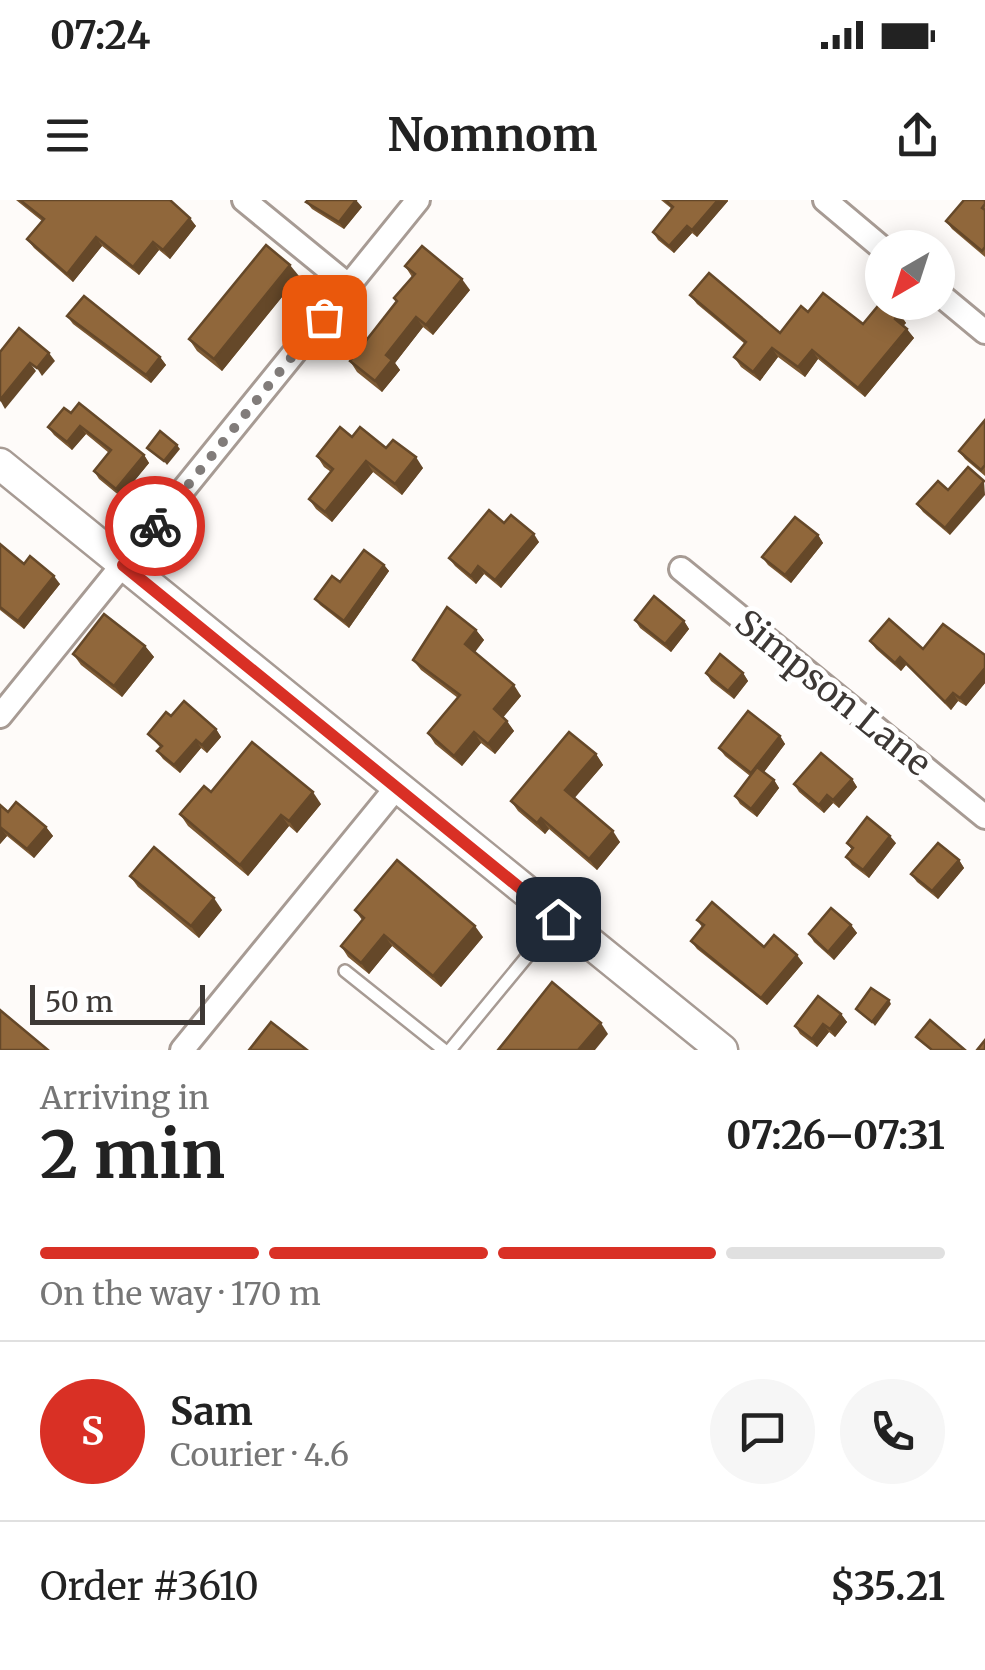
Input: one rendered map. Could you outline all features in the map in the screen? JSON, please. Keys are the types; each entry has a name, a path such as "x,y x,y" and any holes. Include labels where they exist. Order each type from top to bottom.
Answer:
{"street":[{"path":"244,200 349,286"},
{"path":"0,716 418,200"},
{"path":"825,200 865,234"},
{"path":"955,307 985,332"},
{"path":"0,464 722,1050"},
{"name":"Simpson Lane","path":"681,569 985,817"},
{"path":"182,1050 396,788"}],"lane":[{"path":"345,971 447,1050 558,919"}],"building":[{"path":"20,200 170,200 190,218 163,250 153,242 133,267 96,237 67,274 27,239 44,219"},
{"path":"308,200 356,200 339,222"},
{"path":"665,200 718,200 692,230 687,226 669,246 653,232 673,207"},
{"path":"964,200 985,200 982,251 946,221"},
{"path":"266,245 290,265 214,359 189,339"},
{"path":"422,246 462,279 426,325 416,317 386,355 392,360 375,381 350,361 415,274 405,266"},
{"path":"709,273 780,333 801,306 808,312 823,293 863,324 866,320 896,320 907,329 858,388 812,350 798,367 772,348 753,372 734,357 746,342 690,295"},
{"path":"84,296 160,357 146,375 67,316"},
{"path":"19,328 49,353 37,368 30,363 0,400 0,352"},
{"path":"79,403 144,455 116,489 94,471 111,450 80,426 67,442 48,427 64,408 71,413"},
{"path":"985,420 985,465 981,470 959,451"},
{"path":"340,427 352,437 360,427 386,448 393,440 416,457 395,484 366,461 325,512 309,499 333,469 317,456"},
{"path":"160,431 177,445 164,461 147,448"},
{"path":"968,467 984,481 945,528 917,504 938,481 948,490"},
{"path":"489,510 504,523 511,515 534,534 495,580 478,566 471,576 449,558"},
{"path":"795,517 818,535 785,575 762,557"},
{"path":"0,544 24,564 30,556 54,576 18,621 0,607"},
{"path":"364,550 384,565 344,621 315,599 332,576 340,582"},
{"path":"654,596 684,621 665,644 635,620"},
{"path":"447,607 476,630 465,644 514,685 494,709 507,721 488,744 474,732 454,756 428,733 460,695 413,660"},
{"path":"104,614 145,646 114,686 73,654"},
{"path":"889,619 923,649 943,624 985,655 985,668 960,698 953,693 945,702 900,657 895,663 870,641"},
{"path":"720,654 743,673 728,691 706,673"},
{"path":"184,701 216,729 202,745 196,740 174,765 157,751 162,746 148,734 166,712 171,716"},
{"path":"748,711 780,736 751,773 719,748"},
{"path":"569,732 596,754 565,790 613,831 589,859 541,818 537,823 511,801"},
{"path":"252,742 313,792 289,821 281,815 240,865 180,814 204,786 211,792"},
{"path":"821,753 852,779 833,800 827,795 819,805 794,784"},
{"path":"757,767 774,780 751,809 735,796"},
{"path":"16,802 46,827 27,849 0,827 0,805 8,812"},
{"path":"867,817 890,836 863,870 846,857 853,848 847,843"},
{"path":"938,843 959,860 932,891 911,874"},
{"path":"154,847 214,898 191,926 130,876"},
{"path":"397,860 475,926 433,976 384,935 361,963 341,946 364,918 355,910"},
{"path":"712,902 764,947 774,935 797,955 761,998 691,941 704,925 697,920"},
{"path":"831,908 851,925 828,952 809,934"},
{"path":"552,982 601,1023 578,1050 498,1050"},
{"path":"871,988 889,1000 872,1022 856,1009"},
{"path":"818,996 841,1014 830,1029 823,1024 812,1039 795,1026"},
{"path":"0,1010 48,1050 0,1050"},
{"path":"930,1020 965,1050 932,1050 916,1037"},
{"path":"271,1022 307,1050 249,1050"}],"way so far":[{"path":"155,526 324,317"}],"route":[{"path":"155,526 123,565 558,919"}]}
